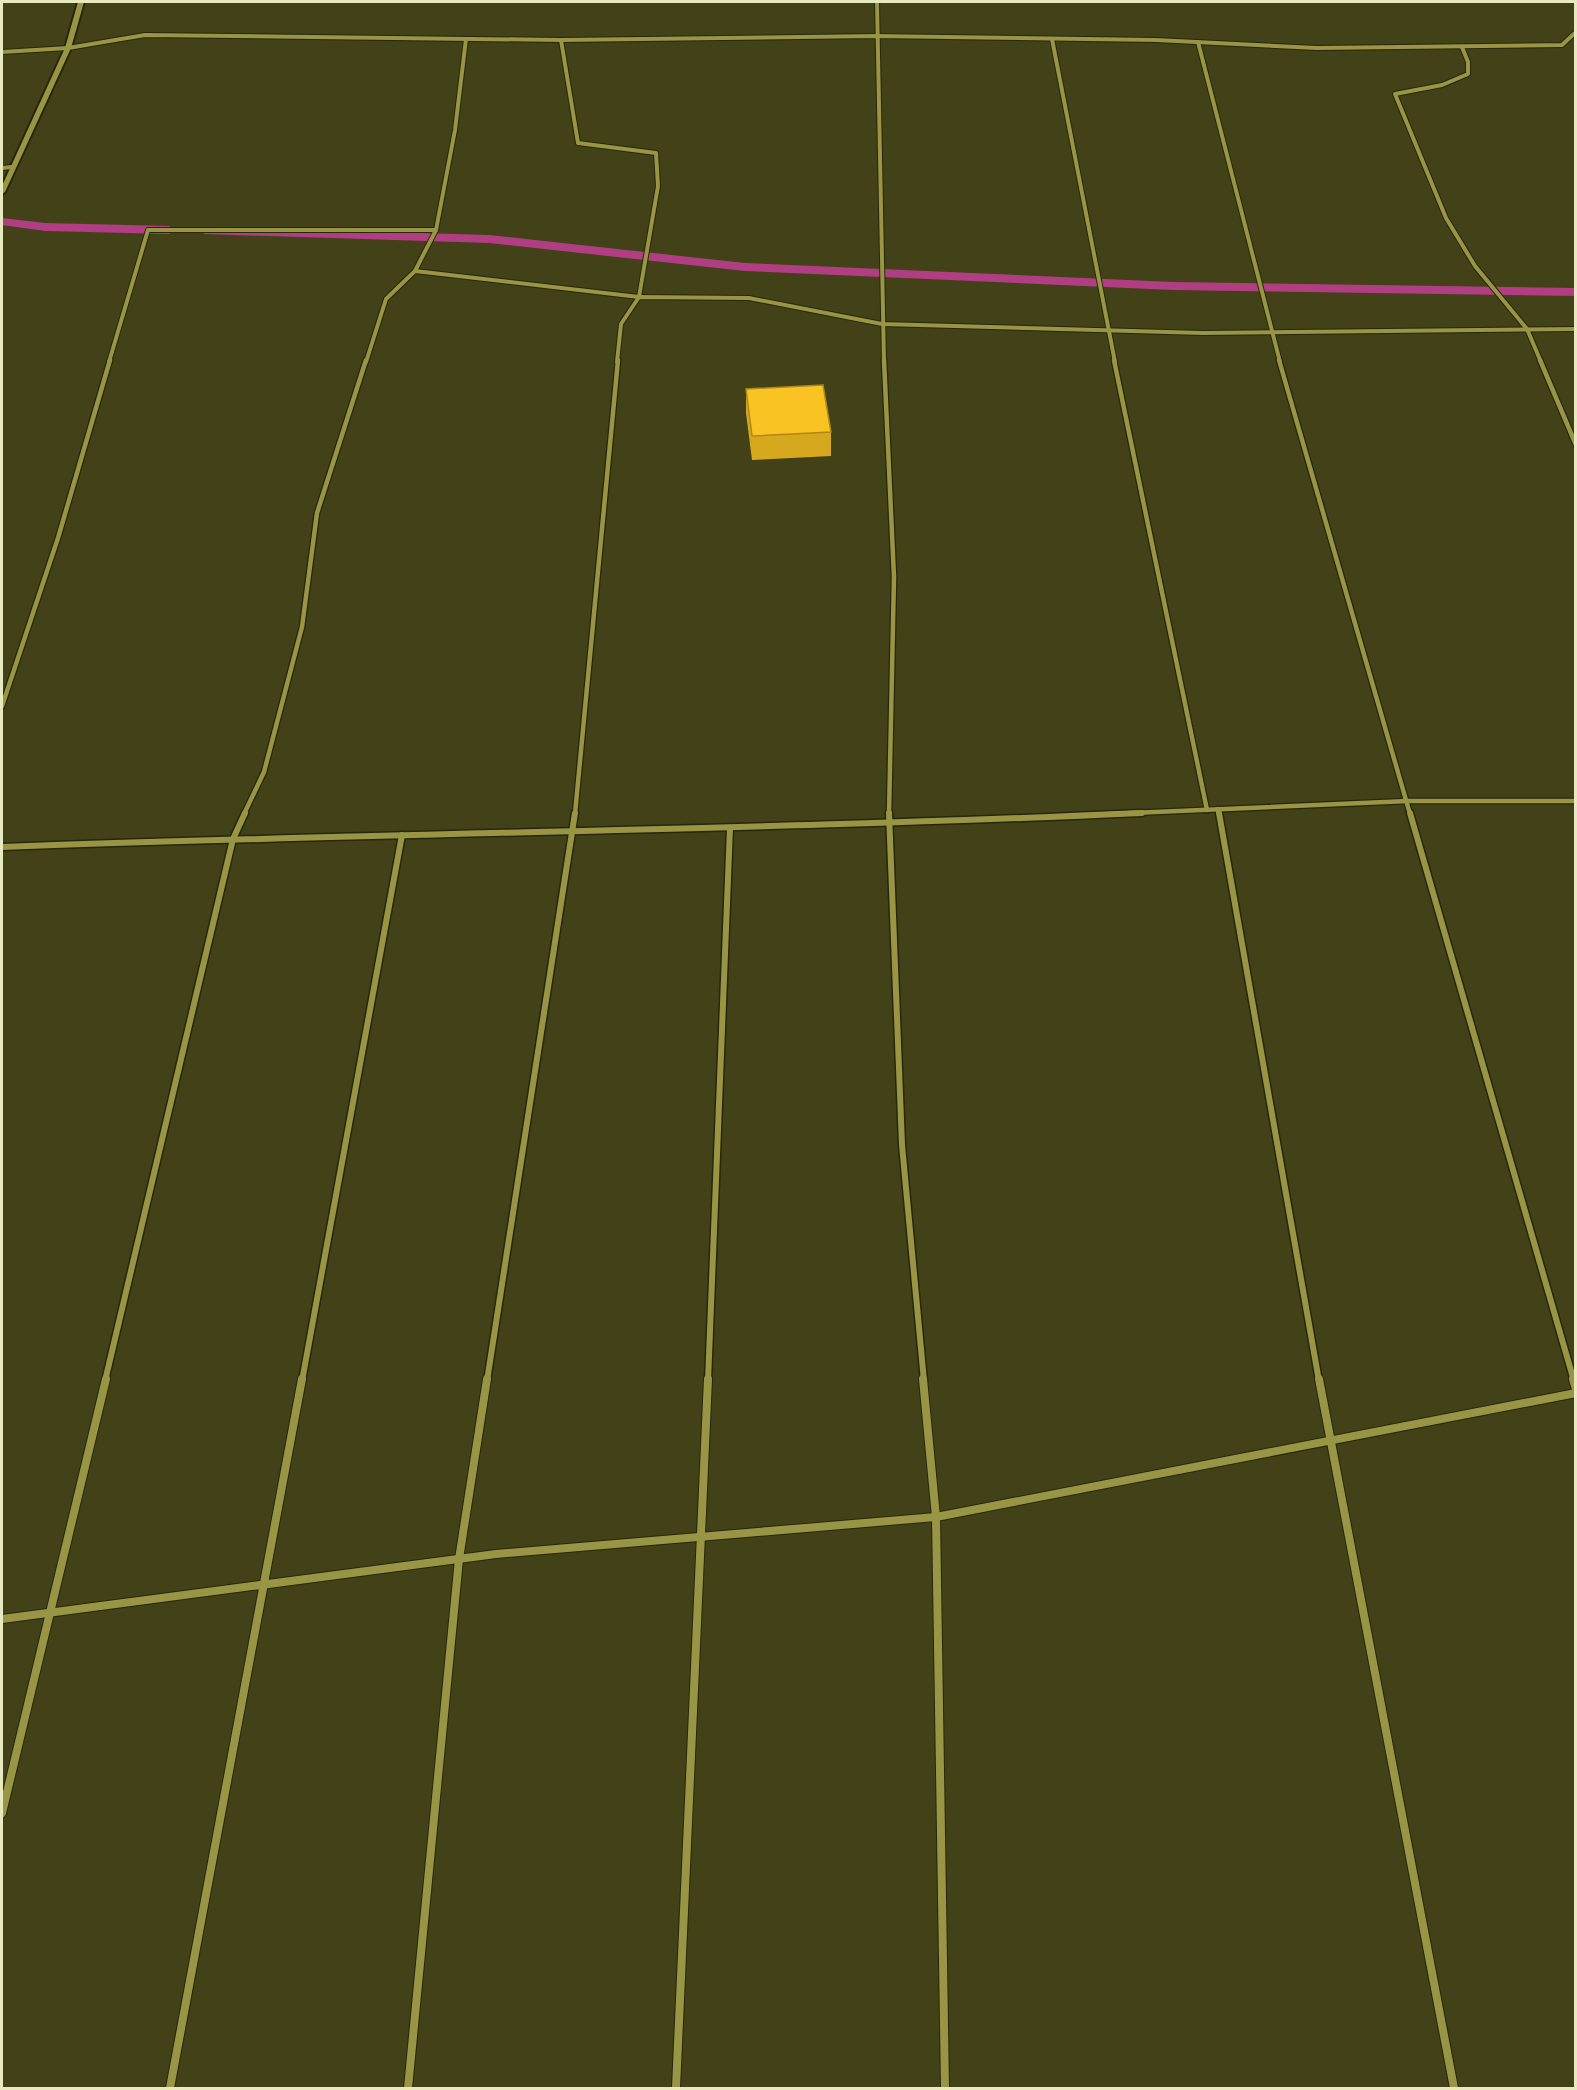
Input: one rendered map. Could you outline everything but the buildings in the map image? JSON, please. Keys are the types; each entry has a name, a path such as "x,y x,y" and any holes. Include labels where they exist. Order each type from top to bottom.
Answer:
{"street":[{"path":"2,192 68,48 81,2"},
{"path":"877,2 882,324 894,577 889,824 902,1145 936,1517 945,2088"},
{"path":"2,52 68,48 145,35 561,40 876,36 1198,42 1317,48 1562,45 1575,32"},
{"path":"2,1813 233,839 264,772 302,627 317,513 386,299 415,271 436,230 455,130 466,39"},
{"path":"1052,39 1108,330 1207,810"},
{"path":"408,2088 459,1559 573,832 621,324 639,297 658,186 656,153 578,143 569,105 566,62 561,40"},
{"path":"2,1619 459,1559 936,1517 1330,1442 1575,1391 1408,801 1271,332 1198,42"},
{"path":"1462,46 1468,62 1468,74 1454,84 1395,94 1446,218 1475,266 1527,329 1575,445"},
{"path":"2,168 12,167"},
{"path":"2,706 58,538 148,230 436,230"},
{"path":"415,271 639,297 749,298 882,324 1271,332 1575,329"},
{"path":"2,847 233,839 889,824 1408,801 1575,801"},
{"path":"1218,809 1330,1442 1454,2088"},
{"path":"676,2088 702,1536 730,828"},
{"path":"170,2088 402,836"}],"waterway":[{"path":"2,222 45,227 169,230"},
{"path":"208,231 489,239 745,267 1173,286 1576,292"}]}
